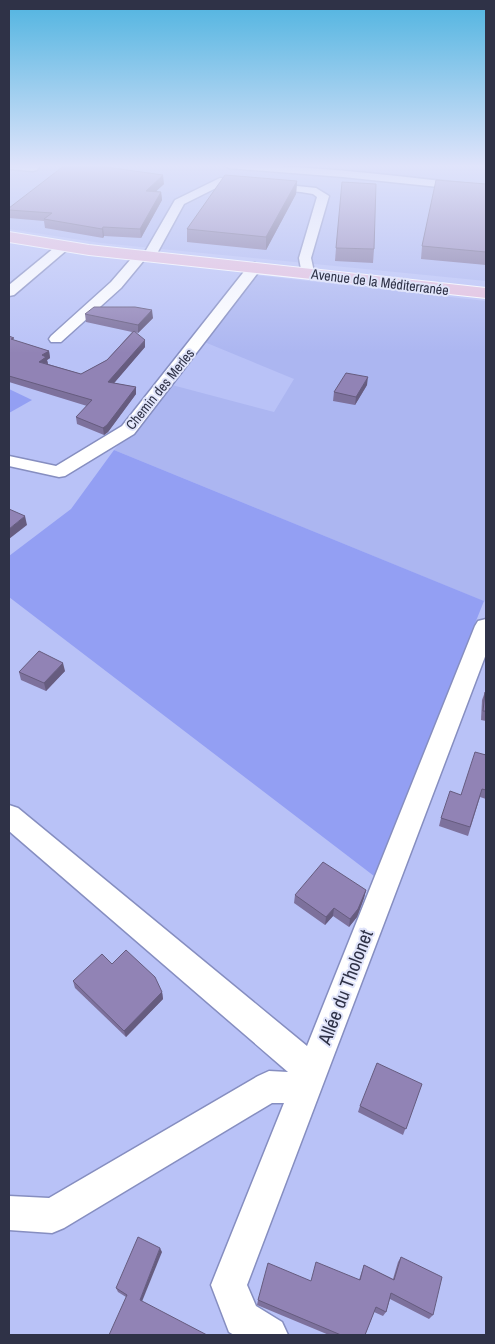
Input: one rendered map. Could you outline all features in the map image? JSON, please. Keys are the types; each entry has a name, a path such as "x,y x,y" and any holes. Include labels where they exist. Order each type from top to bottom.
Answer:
{"main road":[{"name":"Avenue de la Méditerranée","path":"9,233 146,255"},
{"name":"Avenue de la Méditerranée","path":"9,237 64,246 486,293"},
{"name":"Avenue de la Méditerranée","path":"274,269 486,288"}],"street":[{"path":"56,339 146,255 163,228"},
{"path":"307,272 305,258 314,228"},
{"path":"9,292 64,246"},
{"name":"Chemin des Merles","path":"9,461 59,472 128,430 255,267"},
{"name":"Allée du Tholonet","path":"269,1335 242,1319 229,1285 486,626"},
{"path":"9,816 309,1079"},
{"path":"9,1212 52,1216 269,1086 309,1079"}],"shaded area":[{"path":"486,228 486,281 101,243 9,229"},
{"path":"254,275 486,301 486,602 114,450 172,385 274,412 294,379 202,341"},
{"path":"9,389 32,400 9,413"},
{"path":"114,450 484,601 374,876 9,597 9,556 71,509"}],"building":[{"path":"188,228 271,228 266,237 187,229"},
{"path":"338,228 375,228 374,249 336,248"},
{"path":"426,228 486,228 486,252 422,246"},
{"path":"94,307 135,307 152,310 138,325 85,314"},
{"path":"134,331 145,340 108,382 136,387 103,428 76,417 92,400 9,376 9,336 14,338 11,339 49,351 42,355 46,357 39,362 81,374 107,360"},
{"path":"346,373 368,377 356,397 334,392"},
{"path":"9,509 25,516 9,529"},
{"path":"39,651 63,663 44,683 19,672"},
{"path":"485,692 486,711 483,711"},
{"path":"475,752 486,755 486,790 482,789 470,827 441,818 450,791 461,795"},
{"path":"323,862 366,890 358,909 350,919 334,908 326,917 295,895"},
{"path":"126,950 155,977 162,992 124,1031 73,981 102,954 112,964"},
{"path":"377,1063 422,1084 406,1129 360,1106"},
{"path":"138,1237 160,1248 140,1300 207,1335 109,1335 127,1295 116,1288"},
{"path":"401,1257 442,1277 433,1315 391,1293 386,1312 376,1307 365,1335 341,1335 258,1300 268,1263 311,1281 316,1262 360,1280 364,1265 394,1280"}]}
